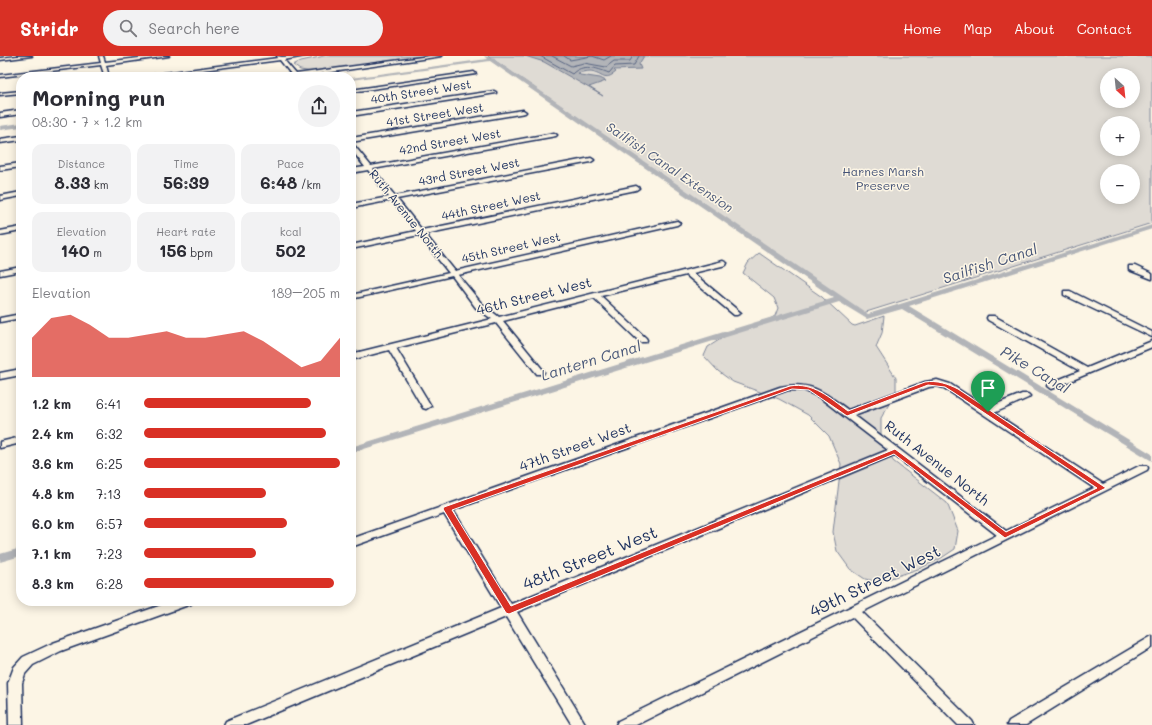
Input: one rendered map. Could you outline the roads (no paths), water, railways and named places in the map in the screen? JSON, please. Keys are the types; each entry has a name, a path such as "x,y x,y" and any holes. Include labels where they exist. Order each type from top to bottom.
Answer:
{"street":[{"path":"0,60 30,56"},
{"path":"102,56 105,72"},
{"path":"34,72 167,56"},
{"path":"173,72 281,57 303,56"},
{"path":"324,72 440,56"},
{"path":"281,57 292,72"},
{"path":"356,90 474,73"},
{"path":"0,76 16,74"},
{"path":"0,94 16,92"},
{"name":"40th Street West","path":"356,113 494,92"},
{"name":"41st Street West","path":"356,139 523,112"},
{"path":"0,115 16,113"},
{"name":"42nd Street West","path":"356,170 554,135"},
{"path":"0,142 16,139"},
{"name":"Ruth Avenue North","path":"356,151 480,306 498,320 540,372"},
{"name":"43rd Street West","path":"356,205 591,160"},
{"path":"0,168 16,166"},
{"name":"44th Street West","path":"356,246 636,188"},
{"path":"0,198 16,195"},
{"name":"45th Street West","path":"356,296 677,223"},
{"path":"0,232 16,230"},
{"name":"46th Street West","path":"356,356 723,263"},
{"path":"1132,268 1152,277"},
{"path":"0,273 16,270"},
{"path":"687,272 737,313"},
{"path":"1067,293 1152,335"},
{"path":"596,295 643,340"},
{"path":"0,320 16,317"},
{"path":"991,318 1086,371"},
{"path":"1051,386 1152,344"},
{"path":"391,346 426,406"},
{"path":"0,376 16,373"},
{"path":"847,414 928,384 947,386 1102,488"},
{"name":"47th Street West","path":"356,541 783,390 801,386 810,388"},
{"name":"Ruth Avenue North","path":"810,388 822,395 1005,536"},
{"path":"988,412 1025,396"},
{"path":"0,446 16,441"},
{"name":"48th Street West","path":"231,725 895,451"},
{"name":"49th Street West","path":"623,725 1143,468"},
{"path":"447,509 579,725"},
{"path":"16,725 15,683 19,671 28,661 41,653 173,606"},
{"path":"853,611 967,725"},
{"path":"1014,725 1152,641"}],"water":[{"path":"525,56 644,56 639,64 641,69 614,70 616,72 606,77 591,71 578,73 580,75 600,78 606,81 589,87 603,96 544,62"}],"waterway":[{"name":"Sailfish Canal Extension","path":"486,56 491,59"},
{"path":"356,78 491,59"},
{"name":"Sailfish Canal Extension","path":"491,59 867,317 1152,227"},
{"path":"0,128 16,126"},
{"name":"Lantern Canal","path":"356,448 840,299"},
{"name":"Pike Canal","path":"903,306 1152,458"},
{"name":"Lantern Canal","path":"0,558 16,553"}],"park label":[{"name":"Harnes Marsh Preserve","path":"883,179"}],"water label":[{"name":"Sailfish Canal","path":"990,264"}]}
